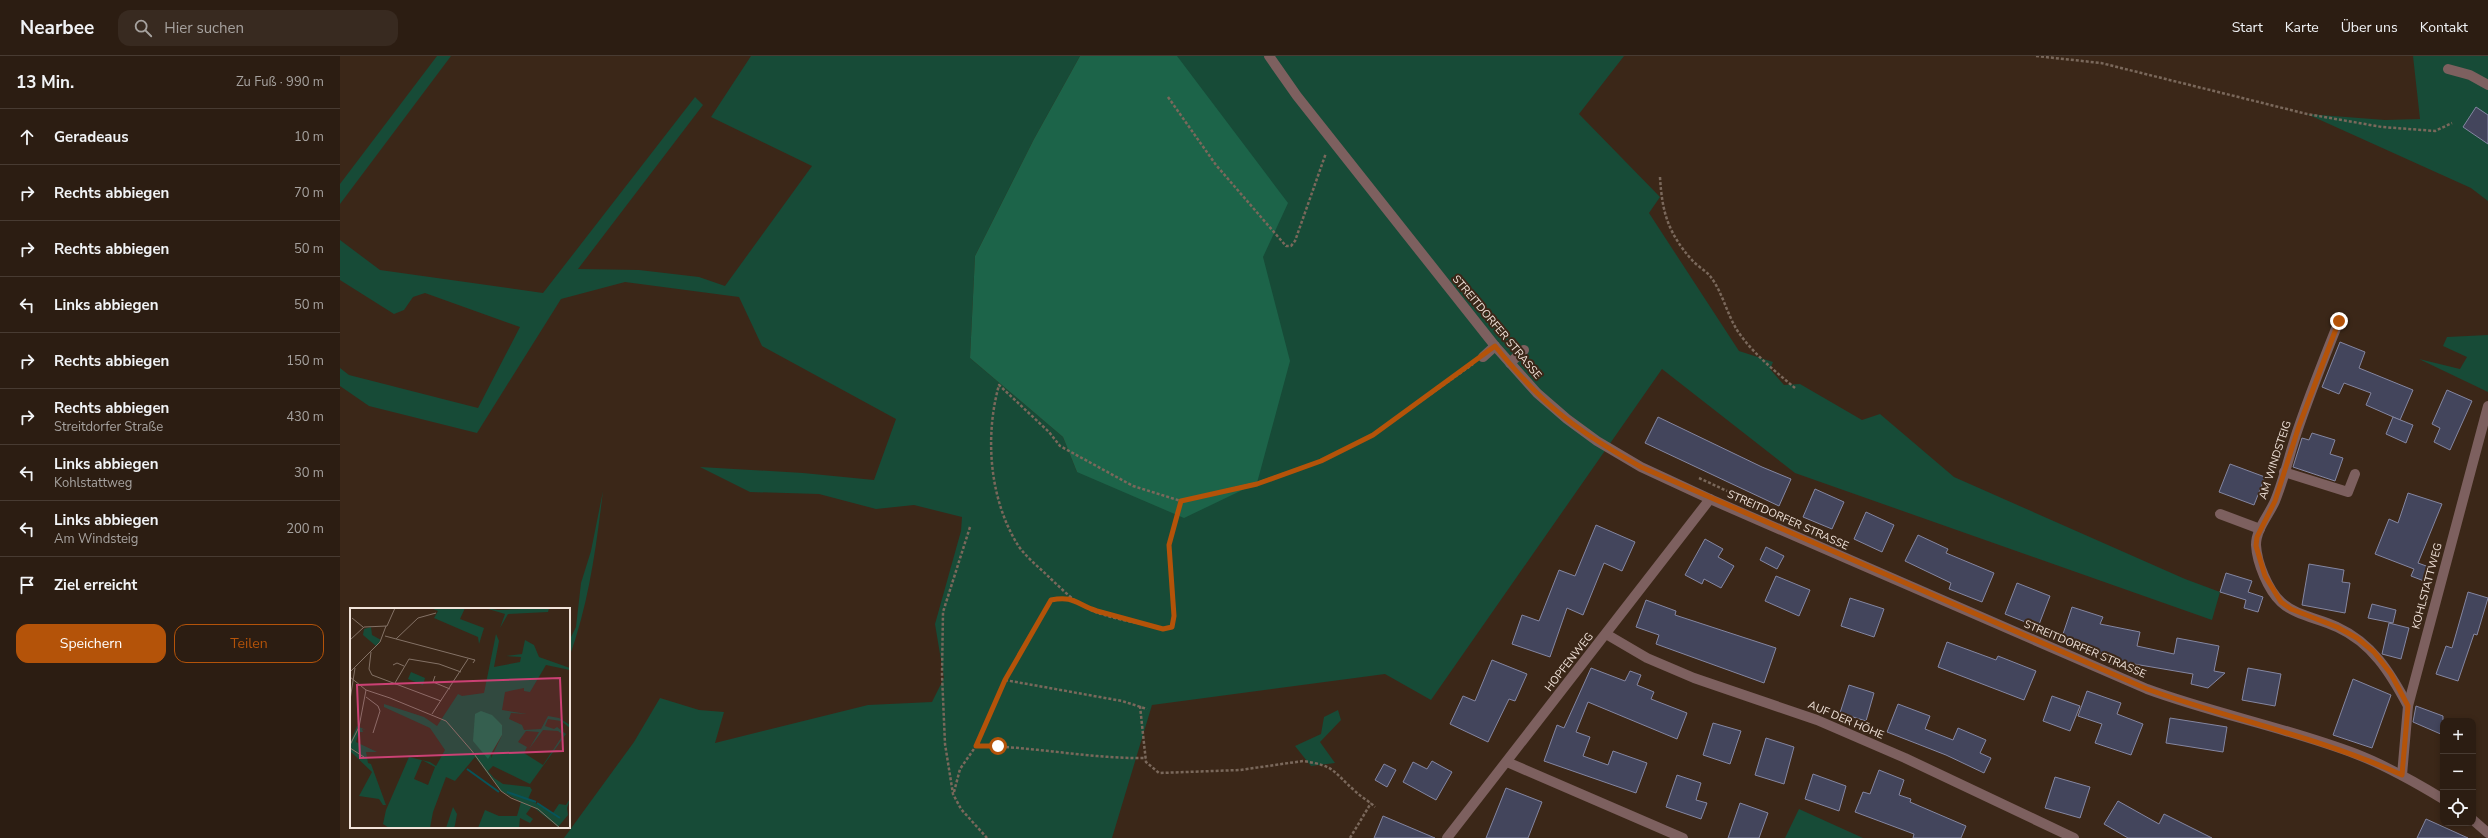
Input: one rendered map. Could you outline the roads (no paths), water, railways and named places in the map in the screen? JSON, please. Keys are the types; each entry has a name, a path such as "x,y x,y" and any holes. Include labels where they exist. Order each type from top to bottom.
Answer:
{"street":[{"name":"STREITDORFER STRASSE","path":"1269,56 1495,346 1537,393 1567,419 1598,441 1641,467 1710,499 2147,689 2195,707 2326,744 2402,775 2440,797"},
{"path":"2448,69 2470,75 2488,85"},
{"name":"AM WINDSTEIG","path":"2339,321 2299,426 2275,501 2260,529 2256,546 2259,560 2270,587 2281,602 2291,609 2337,627 2357,638 2374,652 2391,674 2408,706"},
{"path":"1482,357 1495,346"},
{"path":"1510,363 1524,350"},
{"name":"KOHLSTATTWEG","path":"2402,775 2408,706 2488,406"},
{"path":"2284,472 2348,492 2355,474"},
{"name":"HOPFENWEG","path":"1447,838 1457,822 1507,762 1710,499"},
{"path":"2220,514 2260,529"},
{"name":"AUF DER HÖHE","path":"1606,634 1647,658 1694,678 1755,700 1789,709 1854,736 2074,838"},
{"path":"1507,762 1683,838"},
{"path":"2476,823 2488,833"}]}
